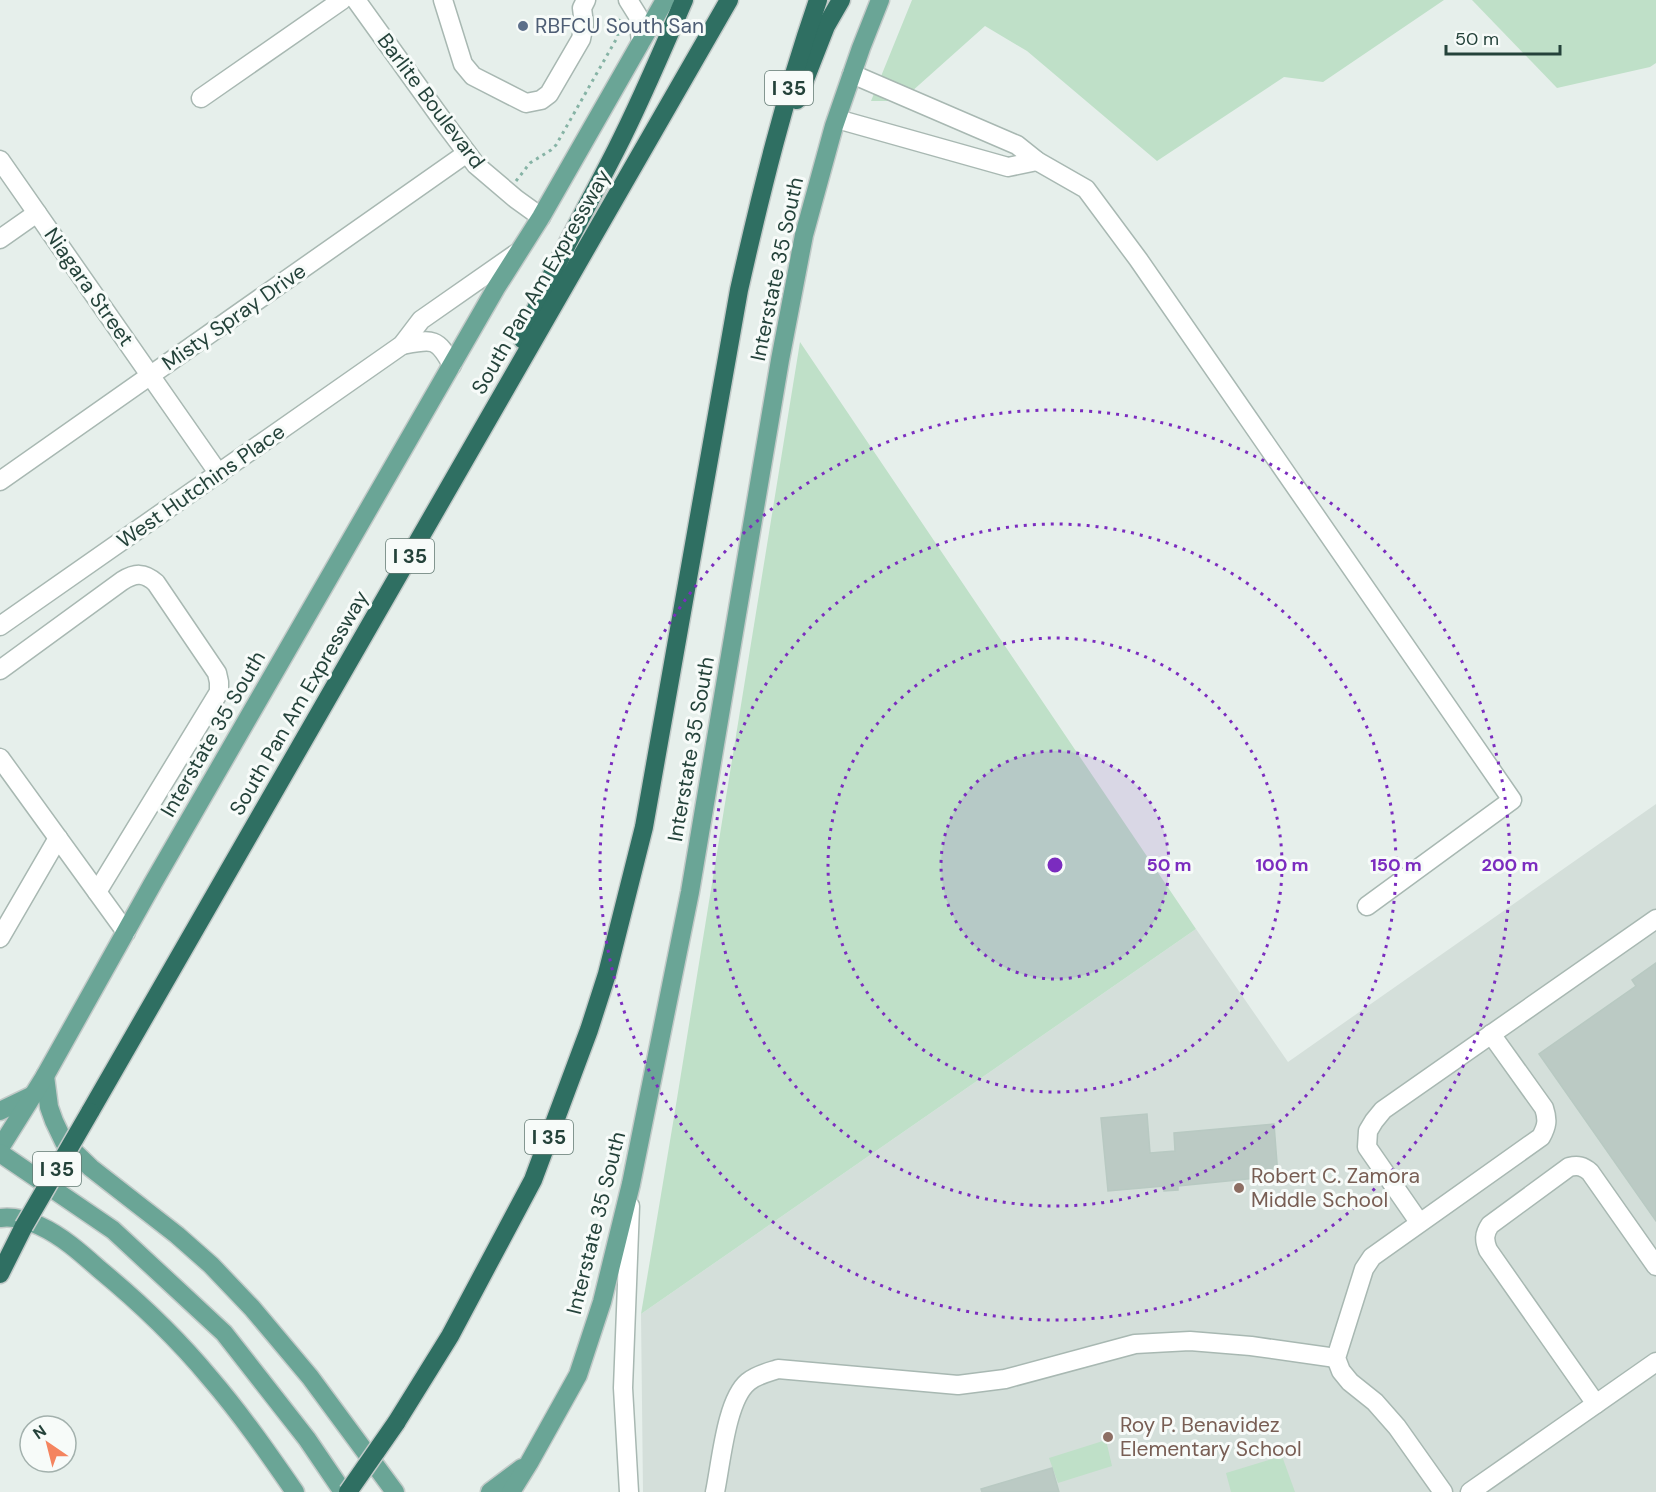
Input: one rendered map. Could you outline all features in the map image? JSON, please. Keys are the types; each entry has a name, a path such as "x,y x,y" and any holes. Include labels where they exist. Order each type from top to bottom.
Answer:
{"highway":[{"path":"499,400 540,299 617,148 684,0"},
{"name":"South Pan Am Expressway","path":"0,1274 24,1226 729,0"},
{"name":"I 35","path":"348,1492 364,1472 450,1336 533,1180 607,974 644,827 740,290 772,149 818,0"},
{"path":"766,177 826,26 841,0"},
{"path":"0,1259 24,1226"}],"main road":[{"name":"Interstate 35 South","path":"0,1148 45,1076 452,365 665,0"},
{"name":"Interstate 35 South","path":"511,1492 530,1463 578,1375 602,1302 631,1184 690,892 780,360 804,236 837,119 880,0"},
{"path":"45,1076 49,1107 64,1142 91,1168 211,1265 252,1308 310,1377 395,1492"},
{"path":"0,1111 33,1095"},
{"path":"0,1153 113,1230 224,1333 307,1439 343,1492"},
{"path":"0,1218 11,1217 39,1226 73,1247 128,1293 168,1331 210,1378 251,1429 295,1492"},
{"path":"490,1492 530,1463"}],"street":[{"path":"201,98 342,0"},
{"name":"Barlite Boulevard","path":"356,0 467,153 490,178 541,216"},
{"path":"443,0 463,64 473,76 526,103 541,100 549,94 560,76 581,39 584,24 582,8 586,0"},
{"path":"625,8 638,16 641,42"},
{"path":"852,74 1017,145 1037,161 1086,189 1138,259 1512,800 1367,906"},
{"path":"837,119 1008,167 1037,161"},
{"name":"Misty Spray Drive","path":"0,481 467,153"},
{"name":"Niagara Street","path":"0,160 219,474"},
{"path":"0,239 37,213"},
{"name":"West Hutchins Place","path":"0,626 402,345 421,320 517,253"},
{"name":"West Hutchins Place","path":"402,345 425,340 438,344 452,365"},
{"path":"0,670 122,581 139,574 146,575 156,582 217,673 219,692 97,892"},
{"path":"0,758 126,932"},
{"path":"0,938 58,838"},
{"path":"1419,1222 1367,1148 1368,1131 1374,1121 1383,1110 1656,919"},
{"path":"1443,1492 1397,1427 1375,1402 1350,1382 1341,1371 1336,1358 1364,1269 1372,1257 1540,1137 1546,1128 1548,1118 1544,1108 1491,1034"},
{"path":"1596,1404 1488,1250 1485,1233 1490,1225 1569,1167 1584,1167 1590,1172 1656,1266"},
{"path":"628,1492 623,1388 631,1184"},
{"path":"715,1492 735,1399 748,1382 778,1369 958,1385 1005,1379 1135,1344 1190,1341 1251,1346 1336,1358"},
{"path":"1470,1492 1656,1362"}],"path":[{"path":"513,184 530,163 556,145 618,36 617,26 625,8"}],"shaded area":[{"name":"Robert C. Zamora Middle School","path":"1656,804 1656,1492 643,1492 641,1314 1196,929 1288,1062"}],"green space":[{"path":"912,0 1444,0 1323,82 1284,77 1157,161 1027,51 985,26 901,101 871,101"},
{"path":"1472,0 1656,0 1656,63 1650,67 1557,88"},
{"path":"800,342 1196,929 641,1314 674,1117"},
{"path":"1106,1440 1112,1466 1058,1483 1049,1458"},
{"path":"1282,1456 1295,1492 1231,1492 1226,1473"}],"building":[{"path":"1656,963 1656,1221 1539,1054 1636,986 1632,980"},
{"path":"1147,1114 1150,1153 1175,1151 1174,1133 1274,1124 1278,1176 1178,1186 1178,1190 1164,1191 1164,1186 1108,1191 1101,1118"},
{"path":"1052,1468 1059,1492 982,1492 981,1489"}],"place":[{"name":"RBFCU South San","path":"523,26"},
{"name":"Robert C. Zamora Middle School","path":"1239,1188"},
{"name":"Roy P. Benavidez Elementary School","path":"1108,1437"}]}
